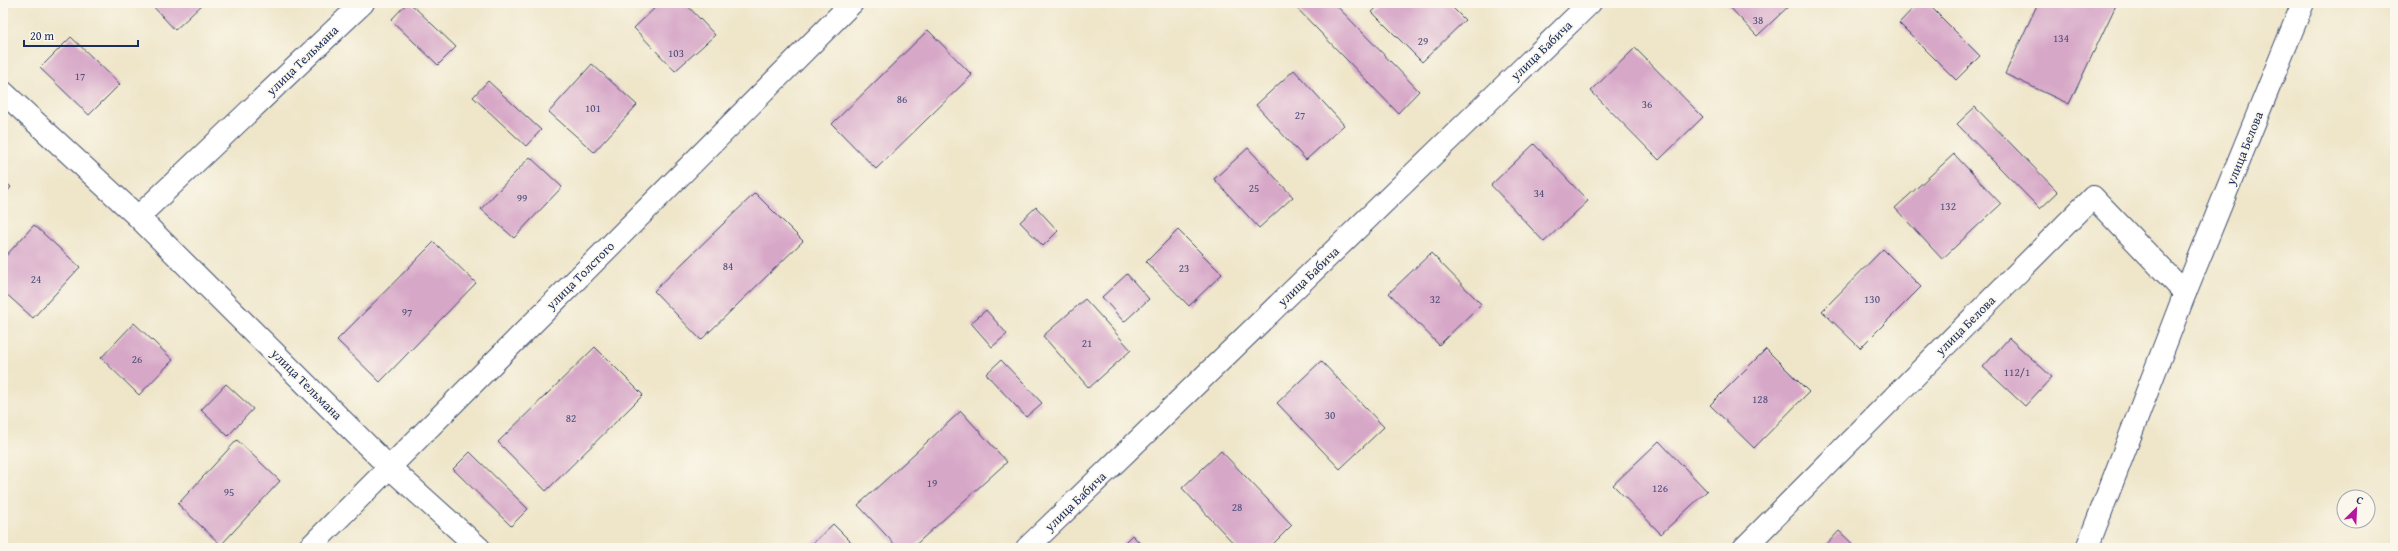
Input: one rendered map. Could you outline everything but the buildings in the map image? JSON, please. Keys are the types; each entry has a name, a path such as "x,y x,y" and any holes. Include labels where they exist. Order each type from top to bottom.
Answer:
{"street":[{"name":"улица Тельмана","path":"138,217 363,3"},
{"name":"улица Толстого","path":"309,548 852,3"},
{"name":"улица Бабича","path":"1026,548 1590,3"},
{"name":"улица Белова","path":"2087,548 2185,293 2303,3"},
{"name":"улица Тельмана","path":"3,92 138,217 389,467 479,548"},
{"name":"улица Белова","path":"1744,548 2093,197 2185,293"}]}
